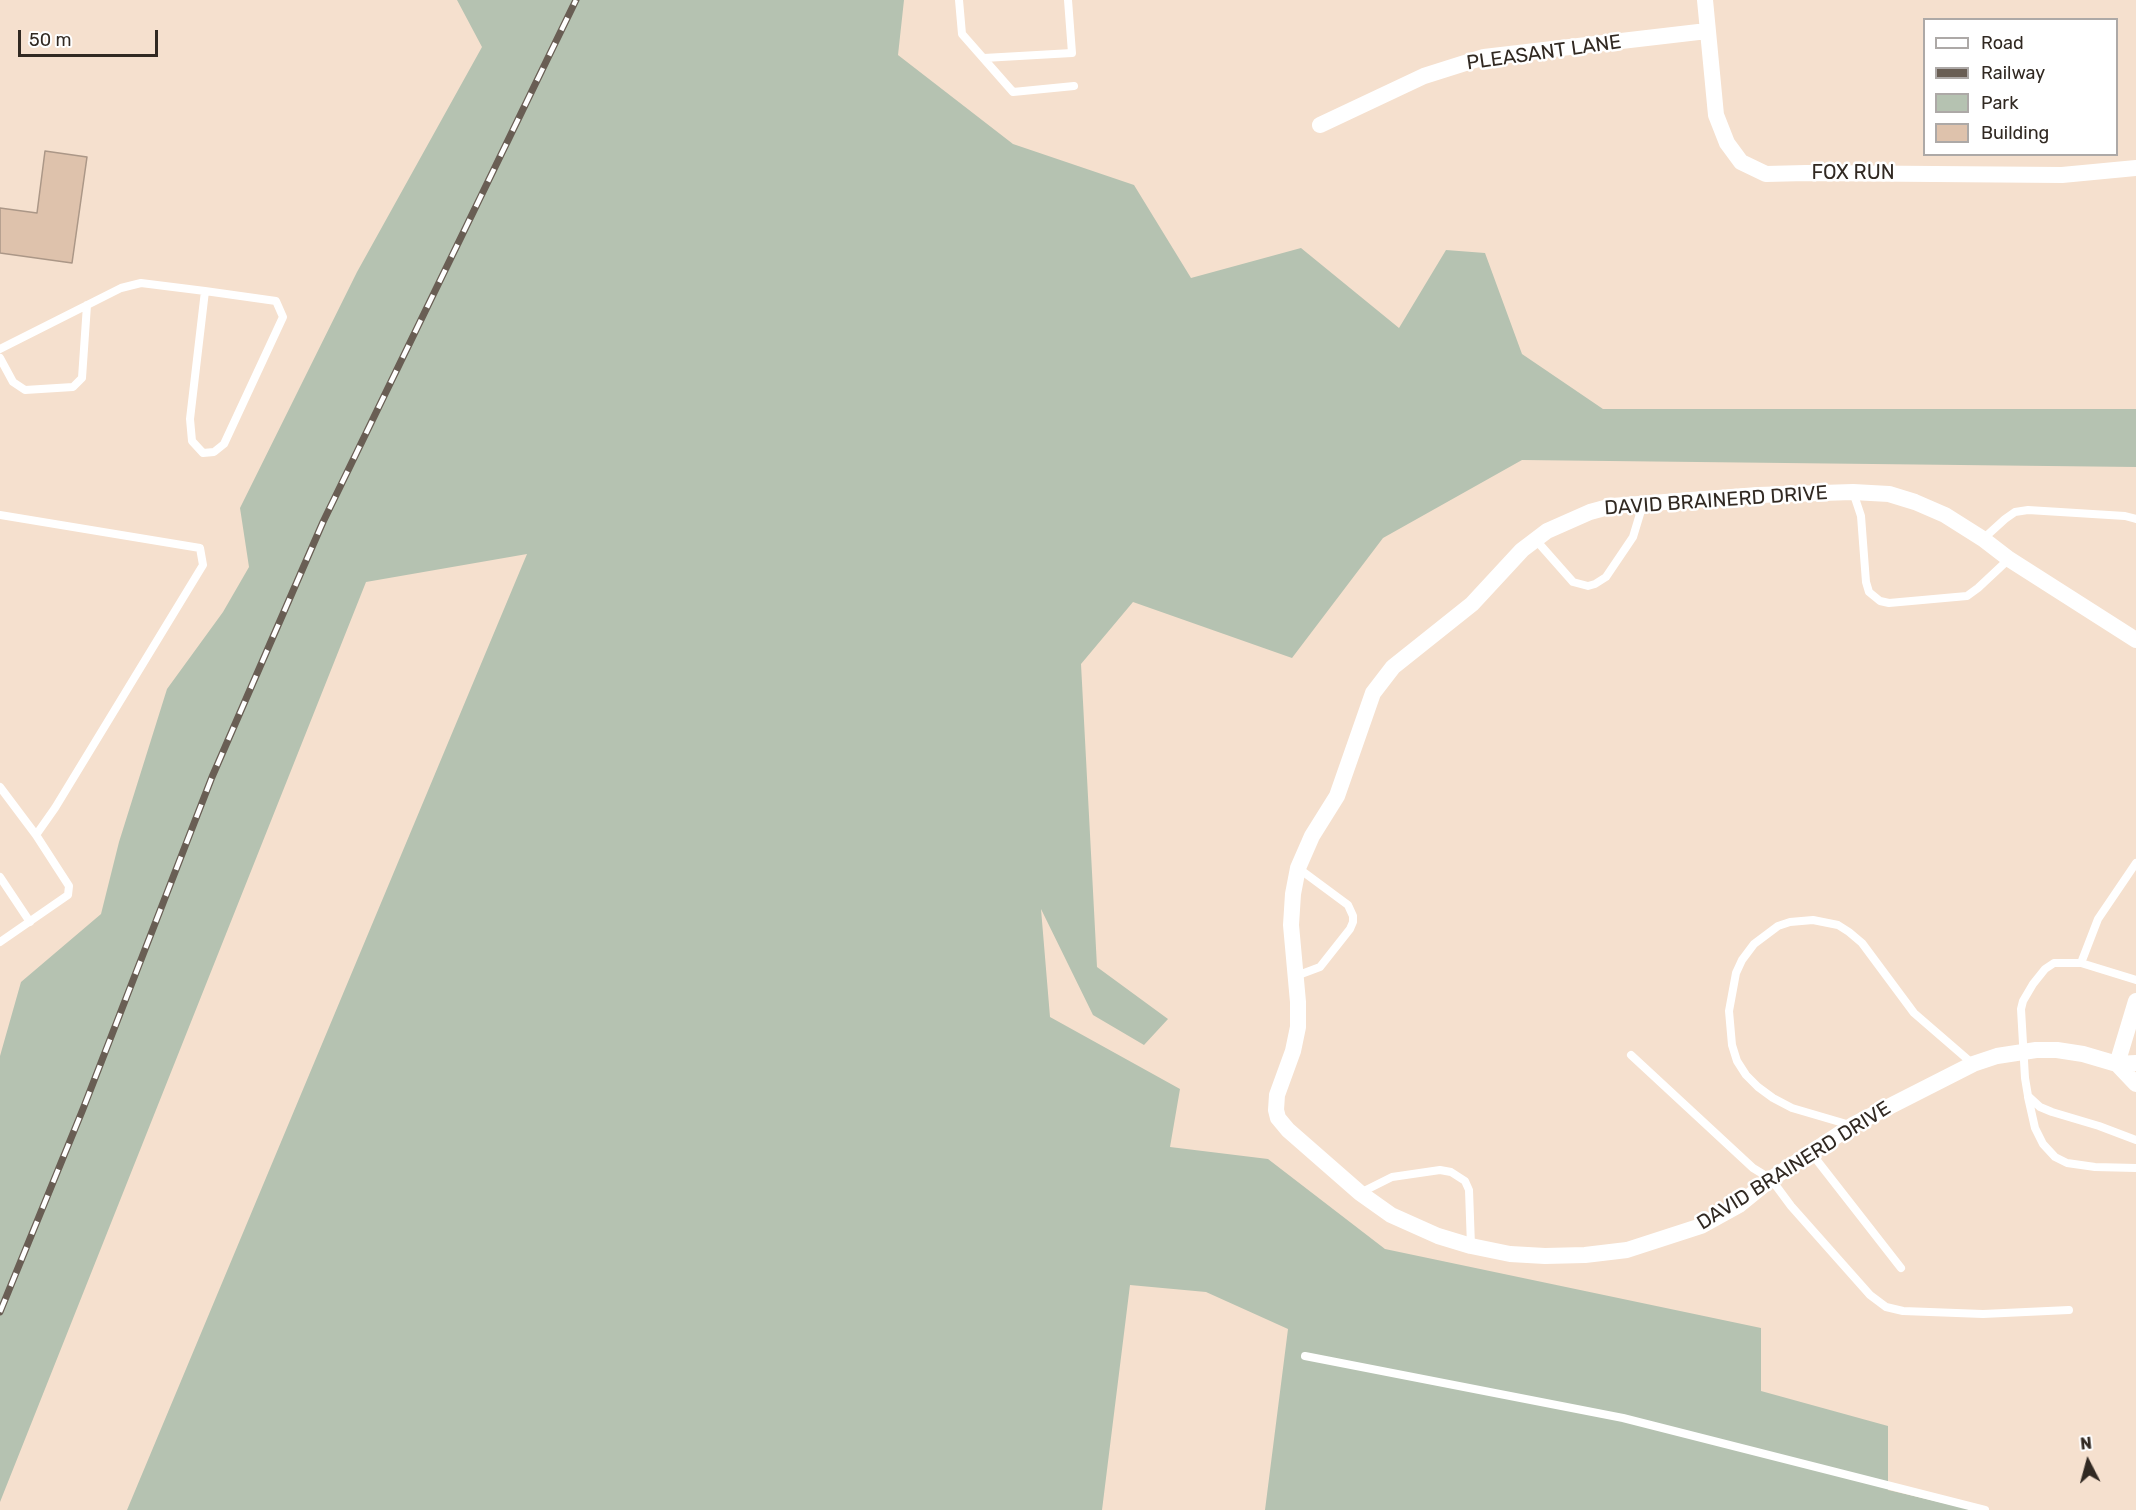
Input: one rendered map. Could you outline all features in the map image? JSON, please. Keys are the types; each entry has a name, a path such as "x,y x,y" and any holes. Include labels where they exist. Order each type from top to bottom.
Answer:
{"street":[{"name":"FOX RUN","path":"1705,0 1716,115 1727,143 1741,162 1766,174 2062,175 2136,168"},
{"name":"PLEASANT LANE","path":"1320,125 1424,76 1484,57 1707,32"},
{"name":"DAVID BRAINERD DRIVE","path":"2136,639 2009,559 1983,538 1945,515 1889,494 1853,492 1758,495 1612,506 1590,512 1547,531 1535,539 1454,621 1406,655 1373,693 1337,796 1312,836 1298,868 1291,925 1298,1027 1293,1051 1277,1095 1276,1110 1278,1118 1288,1130 1360,1193 1391,1215 1438,1236 1471,1246 1510,1254 1585,1255 1627,1250 1701,1226 1739,1205 1771,1179 1853,1125 1973,1064 2023,1051 2057,1050 2117,1064 2136,1063"},
{"path":"2136,1001 2117,1064 2136,1084"}],"lane":[{"path":"959,0 962,34 1013,92 1074,86"},
{"path":"984,58 1072,53 1068,0"},
{"path":"0,349 121,288 141,283 205,291 276,301 284,316 224,444 214,452 203,453 192,441 190,419 205,291"},
{"path":"0,358 13,382 25,390 73,387 82,378 87,305"},
{"path":"1853,492 1861,516 1866,582 1869,592 1880,602 1967,596 2009,559"},
{"path":"1535,539 1573,582 1588,586 1606,577 1633,537 1644,503"},
{"path":"1983,538 2015,512 2028,510 2125,516 2136,519"},
{"path":"0,515 200,548 203,565 56,808 36,835"},
{"path":"0,787 36,835 69,886 68,895 0,942"},
{"path":"2081,963 2098,919 2136,863"},
{"path":"1296,976 1313,971 1324,963 1350,929 1353,916 1344,900 1298,868"},
{"path":"0,877 30,922"},
{"path":"1853,1125 1792,1108 1773,1098 1752,1081 1737,1061 1729,1029 1731,992 1736,973 1754,944 1778,926 1790,922 1813,920 1838,925 1849,932 1862,943 1914,1013 1973,1064"},
{"path":"2136,980 2081,963 2054,963 2045,969 2033,984 2021,1008 2028,1096 2035,1128 2043,1144 2055,1157 2067,1163 2095,1167 2136,1168"},
{"path":"1631,1054 1753,1168 1771,1179 1791,1206 1870,1295 1886,1307 1903,1311 1983,1314 2069,1310"},
{"path":"2028,1096 2046,1110 2136,1140"},
{"path":"1812,1154 1901,1268"},
{"path":"1360,1193 1392,1177 1440,1170 1451,1172 1465,1181 1469,1190 1471,1246"},
{"path":"1305,1356 1623,1418 1985,1510"}],"green space":[{"path":"457,0 904,0 898,55 1013,144 1134,185 1191,278 1301,248 1399,328 1446,250 1485,253 1522,354 1603,409 2136,409 2136,467 1522,460 1383,538 1292,658 1133,602 1081,664 1097,967 1168,1019 1144,1045 1093,1015 1041,909 1050,1017 1180,1089 1170,1147 1268,1159 1385,1249 1761,1328 1761,1391 1888,1426 1888,1490 1973,1510 1265,1510 1288,1329 1206,1292 1130,1285 1102,1510 127,1510 527,554 366,582 0,1502 0,1056 21,982 101,914 119,842 167,689 223,612 249,567 240,508 357,272 482,47"}],"building":[{"path":"45,151 87,157 72,263 0,253 0,208 37,213"}],"railway":[{"path":"0,1312 83,1109 212,777 323,522 576,0"}]}
